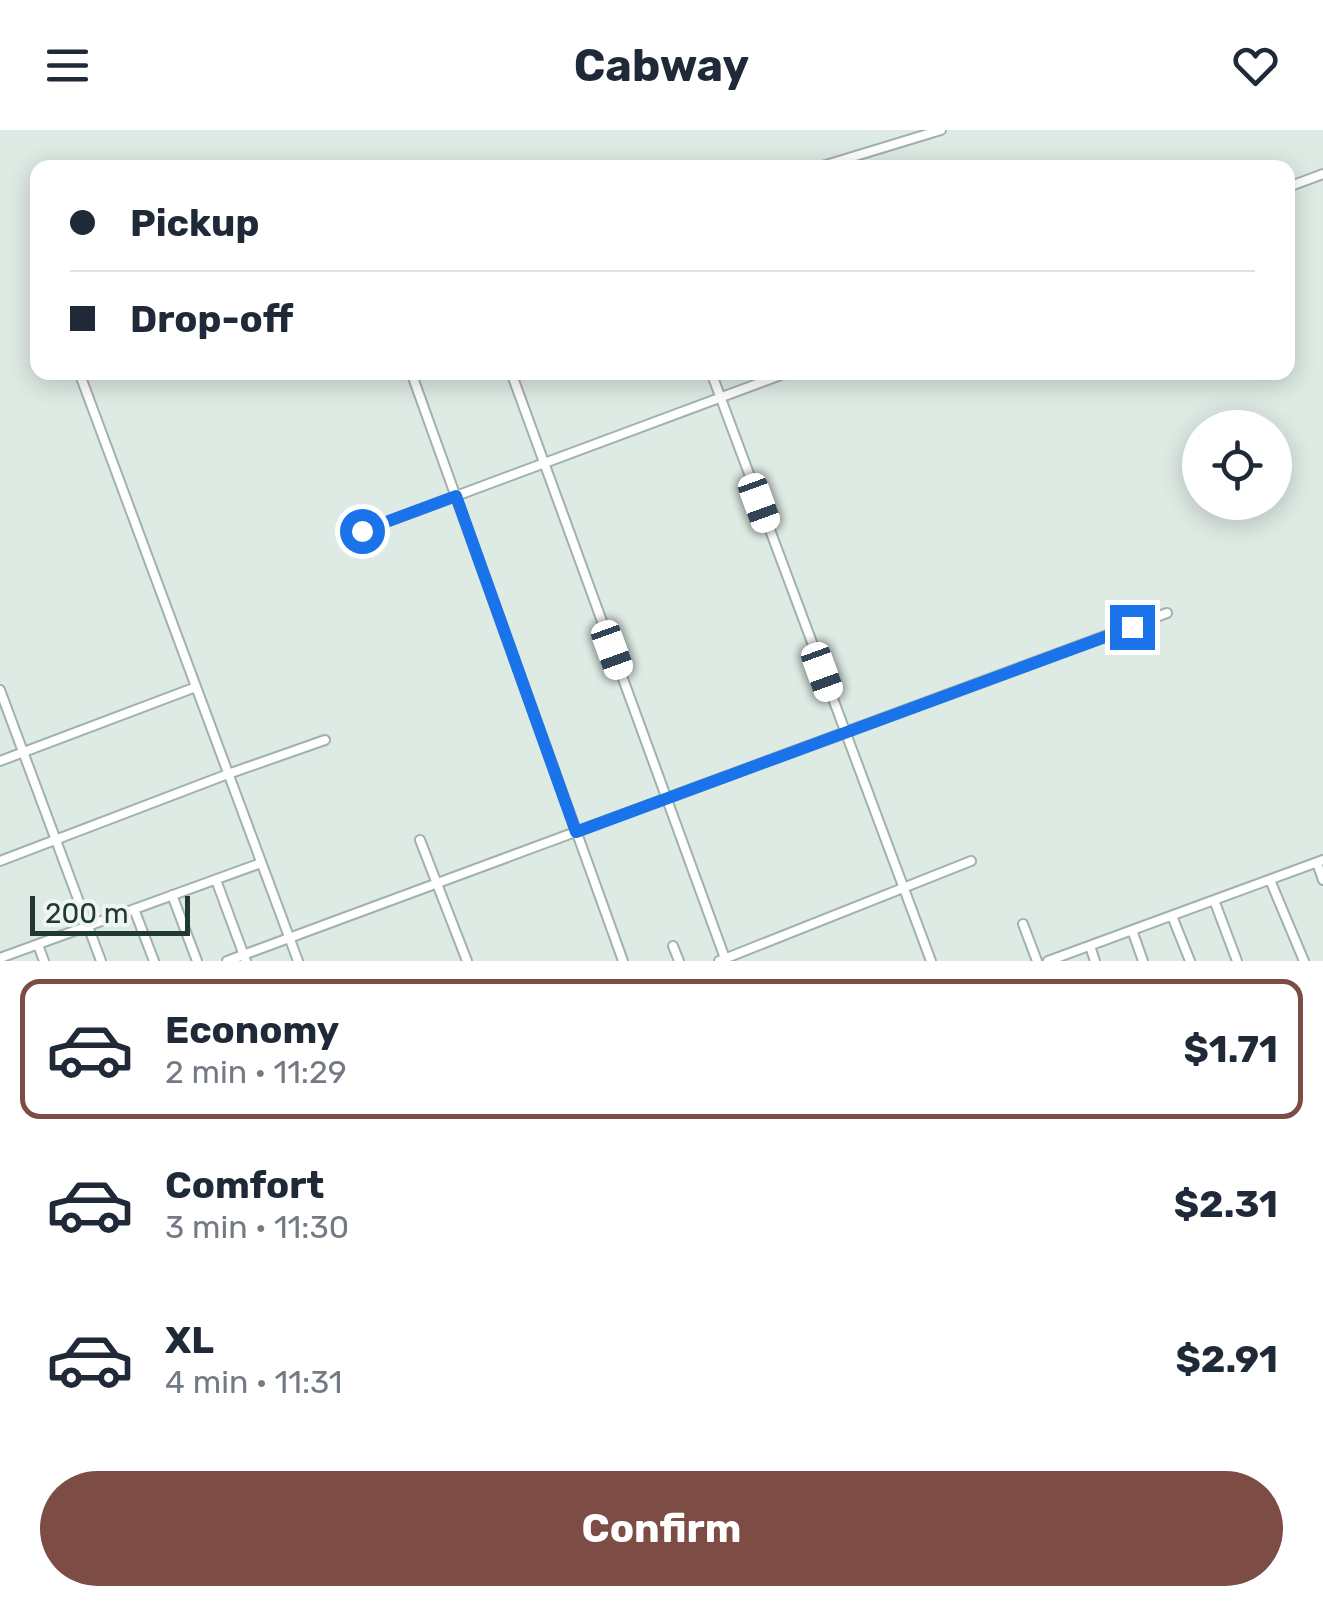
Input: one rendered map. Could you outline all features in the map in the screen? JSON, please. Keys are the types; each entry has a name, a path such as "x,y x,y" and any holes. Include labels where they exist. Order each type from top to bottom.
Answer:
{"street":[{"path":"842,160 941,130"},
{"path":"1295,184 1323,174"},
{"path":"82,380 298,961"},
{"path":"414,380 622,961"},
{"path":"514,380 723,960 971,862"},
{"path":"714,380 931,961"},
{"path":"362,531 768,380"},
{"path":"227,961 245,958 289,938 1167,614"},
{"path":"0,761 196,687"},
{"path":"0,690 102,961"},
{"path":"0,861 326,740"},
{"path":"420,840 467,961"},
{"path":"1048,961 1320,862 1323,880"},
{"path":"0,958 261,863"},
{"path":"216,880 245,958"},
{"path":"1270,880 1304,961"},
{"path":"172,896 197,961"},
{"path":"1214,900 1237,961"},
{"path":"134,910 154,961"},
{"path":"1172,916 1190,961"},
{"path":"1023,924 1036,961"},
{"path":"1132,930 1143,961"},
{"path":"38,944 44,961"},
{"path":"673,946 678,961"},
{"path":"1090,946 1096,961"}],"route":[{"path":"362,531 456,496 576,832 1132,627"}]}
